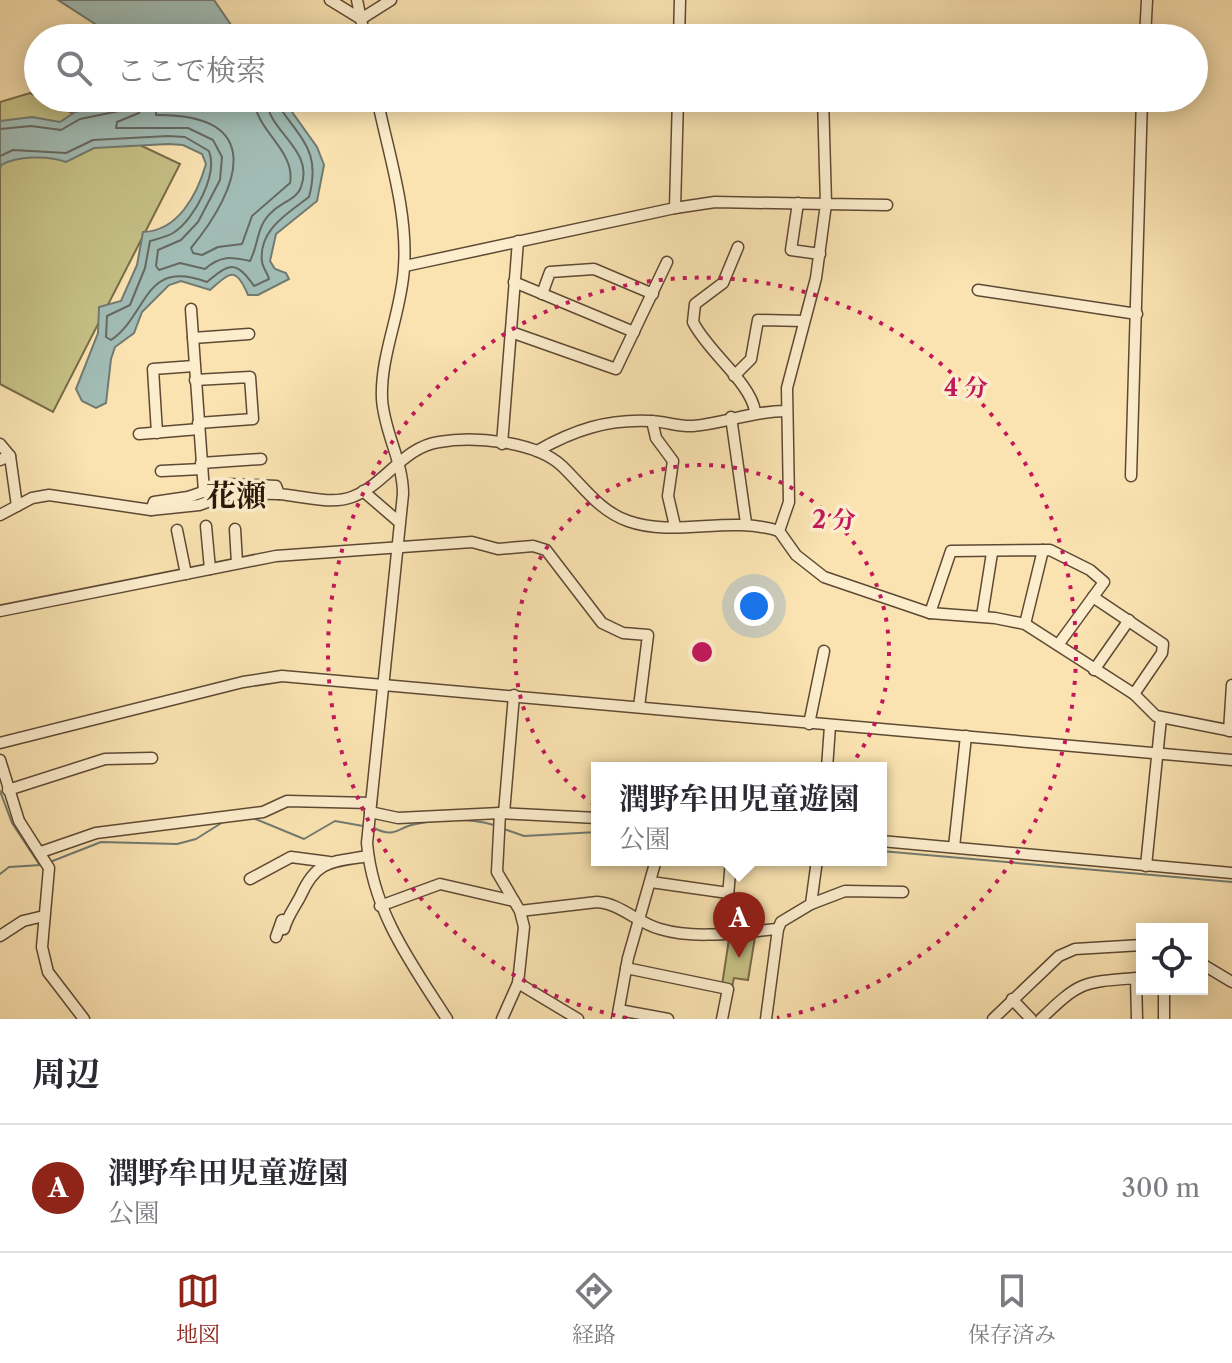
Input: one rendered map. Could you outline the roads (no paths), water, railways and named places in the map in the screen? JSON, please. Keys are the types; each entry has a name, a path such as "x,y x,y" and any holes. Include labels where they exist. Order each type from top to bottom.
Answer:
{"street":[{"path":"330,0 361,19"},
{"path":"357,0 362,24"},
{"path":"361,19 391,0"},
{"path":"679,24 680,0"},
{"path":"1146,24 1147,0"},
{"path":"380,112 400,210 405,266 382,396 388,434 399,463 403,494 368,856 380,906 403,952 447,1019"},
{"path":"675,208 678,112"},
{"path":"779,531 789,502 787,388 820,254 826,204 823,112"},
{"path":"1131,476 1142,112"},
{"path":"405,266 715,202 887,205"},
{"path":"798,203 791,250 820,254"},
{"path":"502,444 518,241"},
{"path":"738,247 723,283 695,304 693,322 753,403 755,411"},
{"path":"511,332 616,369 667,262"},
{"path":"542,294 550,272 594,269 653,294"},
{"path":"514,282 634,332"},
{"path":"978,290 1137,314"},
{"path":"191,309 204,492"},
{"path":"734,376 751,359 758,320 804,321"},
{"path":"193,338 249,334"},
{"path":"157,433 153,369 194,366"},
{"path":"139,434 253,419 250,377 195,380"},
{"path":"537,451 577,429 605,423 652,421 692,426 755,411 786,411"},
{"path":"731,417 746,523"},
{"path":"652,421 656,438 673,461 668,496 675,526"},
{"path":"0,515 32,498 49,495 151,510 199,505 233,493 332,500 363,491 420,447 437,442 502,444 537,451 561,465 600,505 627,521 675,526 746,523 779,531 796,555 824,577 930,613 982,616 1025,624 1134,694 1161,718 1231,731 1232,685"},
{"path":"0,444 17,506"},
{"path":"161,471 261,459"},
{"path":"151,510 154,502 238,483 276,486 279,494"},
{"path":"363,491 399,522"},
{"path":"206,526 210,569"},
{"path":"235,529 237,563"},
{"path":"177,530 186,574"},
{"path":"0,611 276,556 472,542 510,550 533,546 546,550 602,623 623,633 648,635 639,707"},
{"path":"930,613 951,551 992,553 1043,550 1090,570 1104,582 1058,645"},
{"path":"1025,624 1043,550"},
{"path":"982,616 992,553"},
{"path":"1093,597 1163,644 1162,653 1134,694"},
{"path":"1094,670 1129,620"},
{"path":"809,724 824,651"},
{"path":"0,743 262,678 308,677 1232,760"},
{"path":"502,1019 518,983 524,938 517,906 497,872 514,695"},
{"path":"1146,866 1161,718"},
{"path":"827,762 830,726"},
{"path":"954,847 966,736"},
{"path":"8,790 105,759 152,758"},
{"path":"0,760 19,821 45,860 42,947 48,972 84,1019"},
{"path":"45,860 96,833 263,812 287,801 370,817 502,813 591,818"},
{"path":"887,841 1232,873"},
{"path":"250,879 291,857 329,862 368,856"},
{"path":"280,933 305,881 329,862"},
{"path":"655,866 626,968 618,1014 664,1019"},
{"path":"725,933 730,866"},
{"path":"811,904 816,866"},
{"path":"651,882 728,893"},
{"path":"380,906 440,884 517,906 607,902 638,921 678,934 778,929"},
{"path":"766,1019 781,922 811,904 845,891 903,892"},
{"path":"0,936 23,921 44,916"},
{"path":"993,1019 1047,965 1075,949 1136,945"},
{"path":"626,968 728,989 722,1019"},
{"path":"1208,968 1232,982"},
{"path":"1041,1019 1076,986 1136,978 1137,1019"},
{"path":"518,983 578,1019"},
{"path":"1164,995 1164,1019"},
{"path":"1012,999 1031,1019"}],"water":[{"path":"58,0 214,0 230,24 95,24"},
{"path":"75,112 292,112 317,147 324,165 317,201 276,234 270,261 289,279 258,295 248,295 239,279 231,275 210,290 181,281 169,285 142,312 134,333 115,347 106,403 96,408 82,401 76,389 98,333 99,307 121,301 137,265 143,232 155,230 176,218 191,199 206,164 202,154 183,145 168,144 94,148 66,162 50,158 24,158 1,165 0,170 0,121 32,117 60,122"}],"waterway":[{"path":"0,791 12,823 39,864"},
{"path":"253,818 304,839 335,821 363,826"},
{"path":"374,828 392,832 410,825 455,820 494,825"},
{"path":"50,862 101,842 177,844 196,839 223,822"},
{"path":"504,829 524,836 591,832"},
{"path":"887,852 1232,882"},
{"path":"0,874 9,867 41,865"}],"place":[{"name":"潤野牟田児童遊園","path":"739,958"}],"district":[{"name":"花瀬","path":"236,496"}]}
